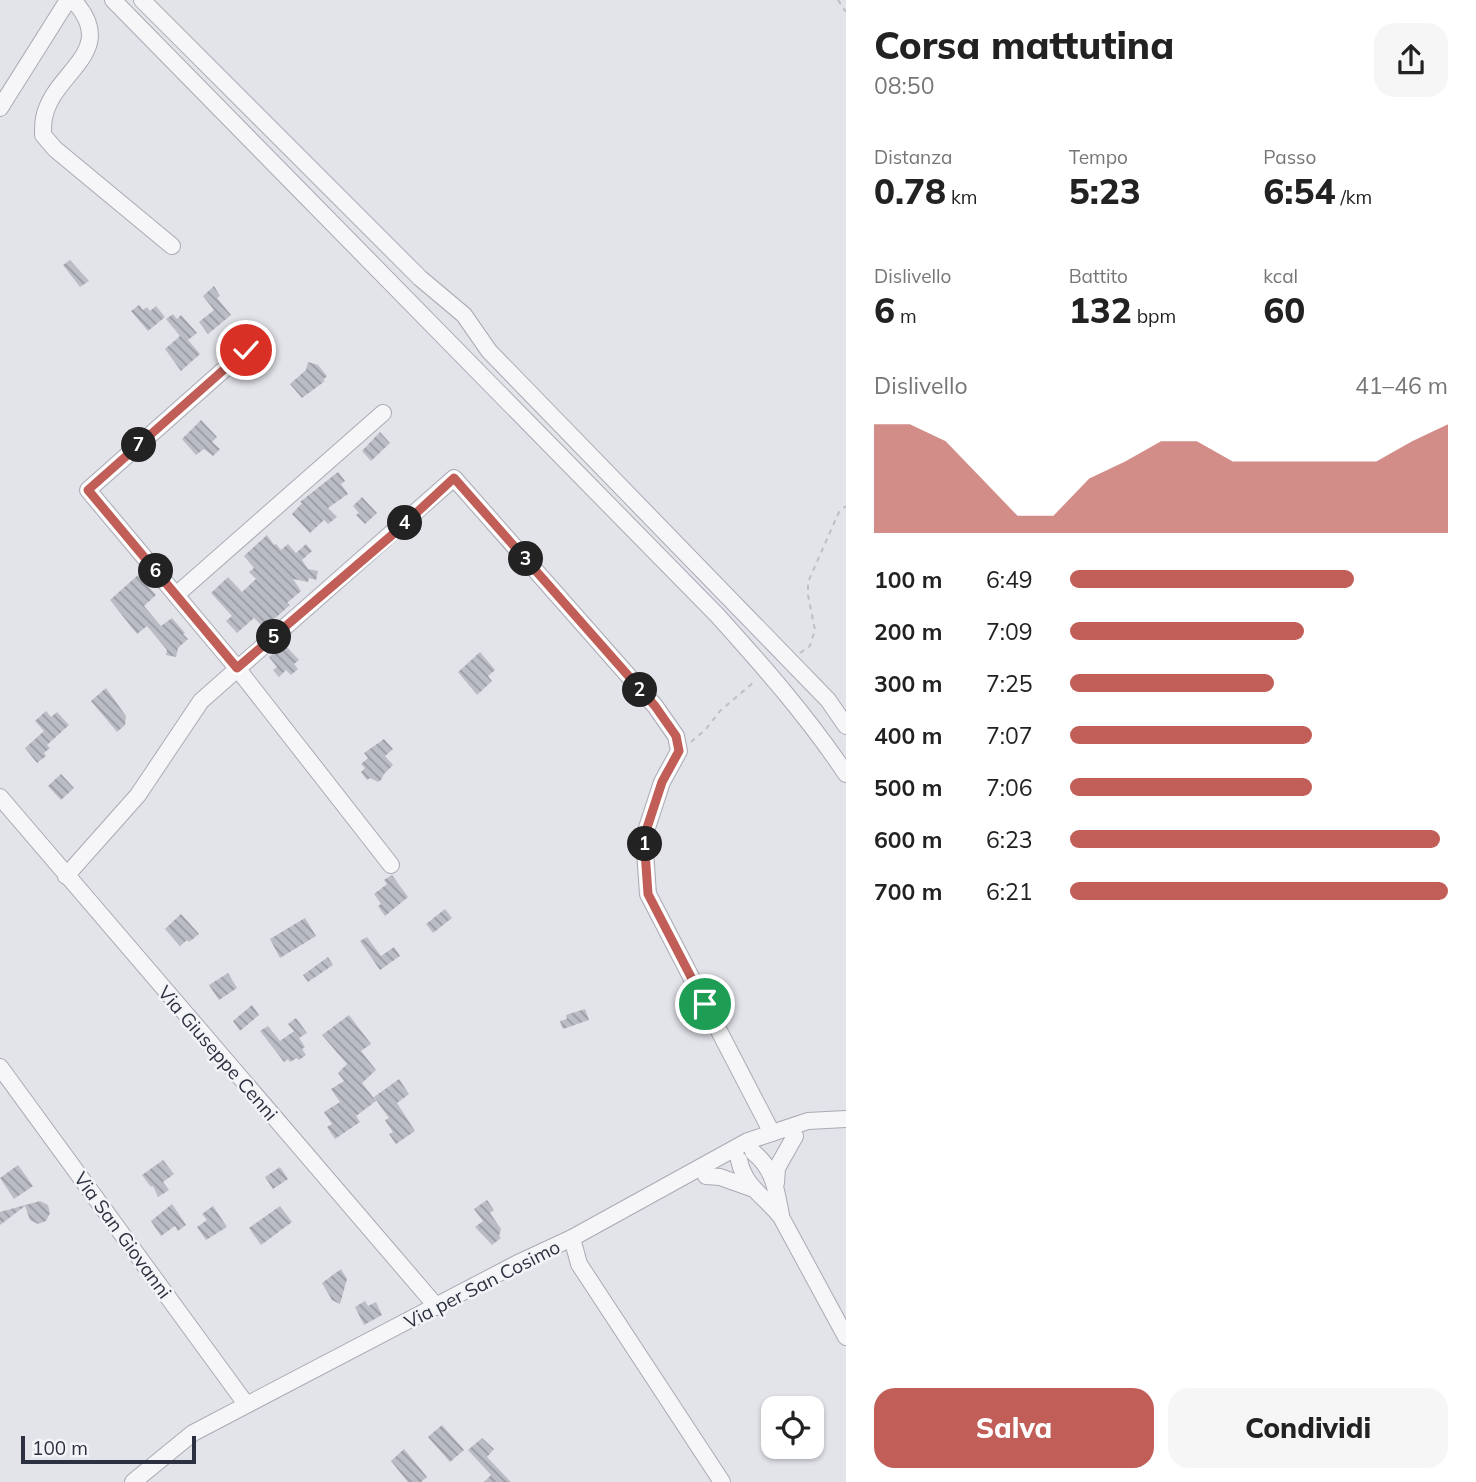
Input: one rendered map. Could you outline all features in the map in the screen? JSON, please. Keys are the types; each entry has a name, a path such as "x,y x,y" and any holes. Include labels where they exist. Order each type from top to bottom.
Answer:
{"street":[{"path":"0,108 71,0 84,12 90,28 90,47 55,94 44,117 43,135 55,149 173,246"},
{"path":"114,0 707,605 771,674 846,774"},
{"path":"142,0 419,278 464,315 489,351 828,700 846,726"},
{"path":"246,350 88,490 237,668 391,865"},
{"path":"176,595 383,413"},
{"path":"66,876 138,794 201,701 454,478 655,706 676,736 679,751 662,782 644,837 648,894 772,1133"},
{"name":"Via Giuseppe Cenni","path":"0,797 437,1307"},
{"name":"Via San Giovanni","path":"0,1067 246,1404"},
{"name":"Via per San Cosimo","path":"132,1482 193,1433 518,1263 572,1238 738,1146 808,1121 846,1119"},
{"path":"776,1186 777,1168 795,1136"},
{"path":"781,1217 771,1172 764,1161 746,1156 745,1180 781,1217 846,1337"},
{"path":"706,1176 720,1177 753,1189"},
{"path":"572,1238 579,1264 722,1482"}],"path":[{"path":"838,0 846,12"},
{"path":"786,659 810,646 815,630 808,582 839,512 846,506"},
{"path":"679,751 706,729 720,710 738,694 756,680 771,674"}],"building":[{"path":"70,260 89,281 80,287 63,265"},
{"path":"214,286 220,296 217,298 231,315 208,334 199,322 214,310 203,296"},
{"path":"139,305 143,310 147,307 150,311 156,306 165,317 148,331 131,311"},
{"path":"173,314 177,319 181,315 197,333 188,340 200,354 181,371 165,349 180,336 166,319"},
{"path":"308,362 318,365 327,376 323,380 325,381 302,398 290,384 306,370"},
{"path":"201,420 217,437 212,442 220,449 213,456 204,449 196,455 182,439"},
{"path":"380,432 390,443 371,461 362,451"},
{"path":"338,472 345,481 341,484 348,494 328,508 337,517 328,524 324,520 310,533 292,514 302,503 300,502"},
{"path":"362,497 377,513 365,524 356,515 359,513 353,506"},
{"path":"267,535 281,550 288,544 296,553 306,544 312,551 302,560 308,569 318,571 316,580 309,578 308,582 293,579 301,591 287,603 290,605 264,628 254,618 237,633 226,621 232,616 211,593 228,577 242,592 256,579 249,572 254,568 244,556"},
{"path":"138,575 156,595 144,606 161,626 172,618 188,639 178,648 176,657 166,655 167,650 147,626 137,634 110,600"},
{"path":"284,644 299,660 294,664 298,669 291,675 286,670 279,677 273,670 277,667 269,657"},
{"path":"480,652 495,670 488,676 492,681 477,695 458,672"},
{"path":"106,688 126,716 125,725 117,732 91,701"},
{"path":"46,711 51,717 57,712 69,725 47,745 50,748 44,753 46,756 37,763 25,748 44,731 35,721"},
{"path":"384,739 393,749 385,756 393,765 378,782 370,778 367,780 361,772 365,768 361,764 368,758 364,753"},
{"path":"61,774 74,788 61,800 48,786"},
{"path":"392,875 408,897 385,916 374,894 387,884 384,880"},
{"path":"445,909 452,918 433,933 426,924"},
{"path":"181,914 199,934 180,946 165,929"},
{"path":"305,918 316,936 280,958 270,939"},
{"path":"367,937 381,956 394,947 400,956 380,970 360,941"},
{"path":"328,957 333,965 308,982 303,975"},
{"path":"228,973 237,988 219,1000 209,985"},
{"path":"252,1005 259,1015 240,1031 233,1021"},
{"path":"585,1009 589,1020 563,1029 560,1021 567,1019 566,1015"},
{"path":"349,1015 371,1044 361,1051 376,1070 362,1083 376,1101 356,1116 360,1122 335,1139 327,1127 332,1124 324,1112 340,1102 331,1089 344,1081 338,1073 347,1064 322,1035"},
{"path":"296,1018 307,1033 299,1038 305,1047 302,1049 306,1055 299,1060 297,1058 290,1062 288,1059 284,1062 260,1031 268,1026 280,1041 294,1031 288,1024"},
{"path":"399,1079 409,1094 397,1103 415,1131 396,1144 389,1134 393,1132 385,1120 389,1118 374,1097"},
{"path":"163,1160 174,1174 163,1182 169,1190 158,1197 153,1186 151,1187 142,1175"},
{"path":"18,1165 33,1186 14,1199 0,1178"},
{"path":"280,1167 288,1179 273,1189 265,1177"},
{"path":"487,1200 494,1210 490,1213 501,1229 501,1238 492,1245 475,1227 483,1221 474,1209"},
{"path":"40,1201 48,1205 50,1213 46,1221 38,1224 30,1220 25,1206 0,1225 0,1212"},
{"path":"172,1204 186,1225 178,1231 175,1226 161,1236 151,1221"},
{"path":"213,1206 227,1227 206,1240 197,1227 207,1220 202,1214"},
{"path":"280,1206 292,1222 261,1245 249,1228"},
{"path":"341,1269 347,1279 340,1304 332,1300 322,1283"},
{"path":"365,1301 368,1306 376,1302 382,1315 364,1325 355,1307"},
{"path":"442,1425 464,1450 450,1462 428,1437"},
{"path":"482,1438 494,1449 487,1457 511,1482 484,1482 491,1475 468,1450"},
{"path":"404,1449 427,1477 421,1482 408,1482 391,1461"}],"route":[{"path":"246,350 88,490 237,668 399,529 454,478 655,706 676,736 679,751 662,782 644,837 648,894 705,1004"}]}
